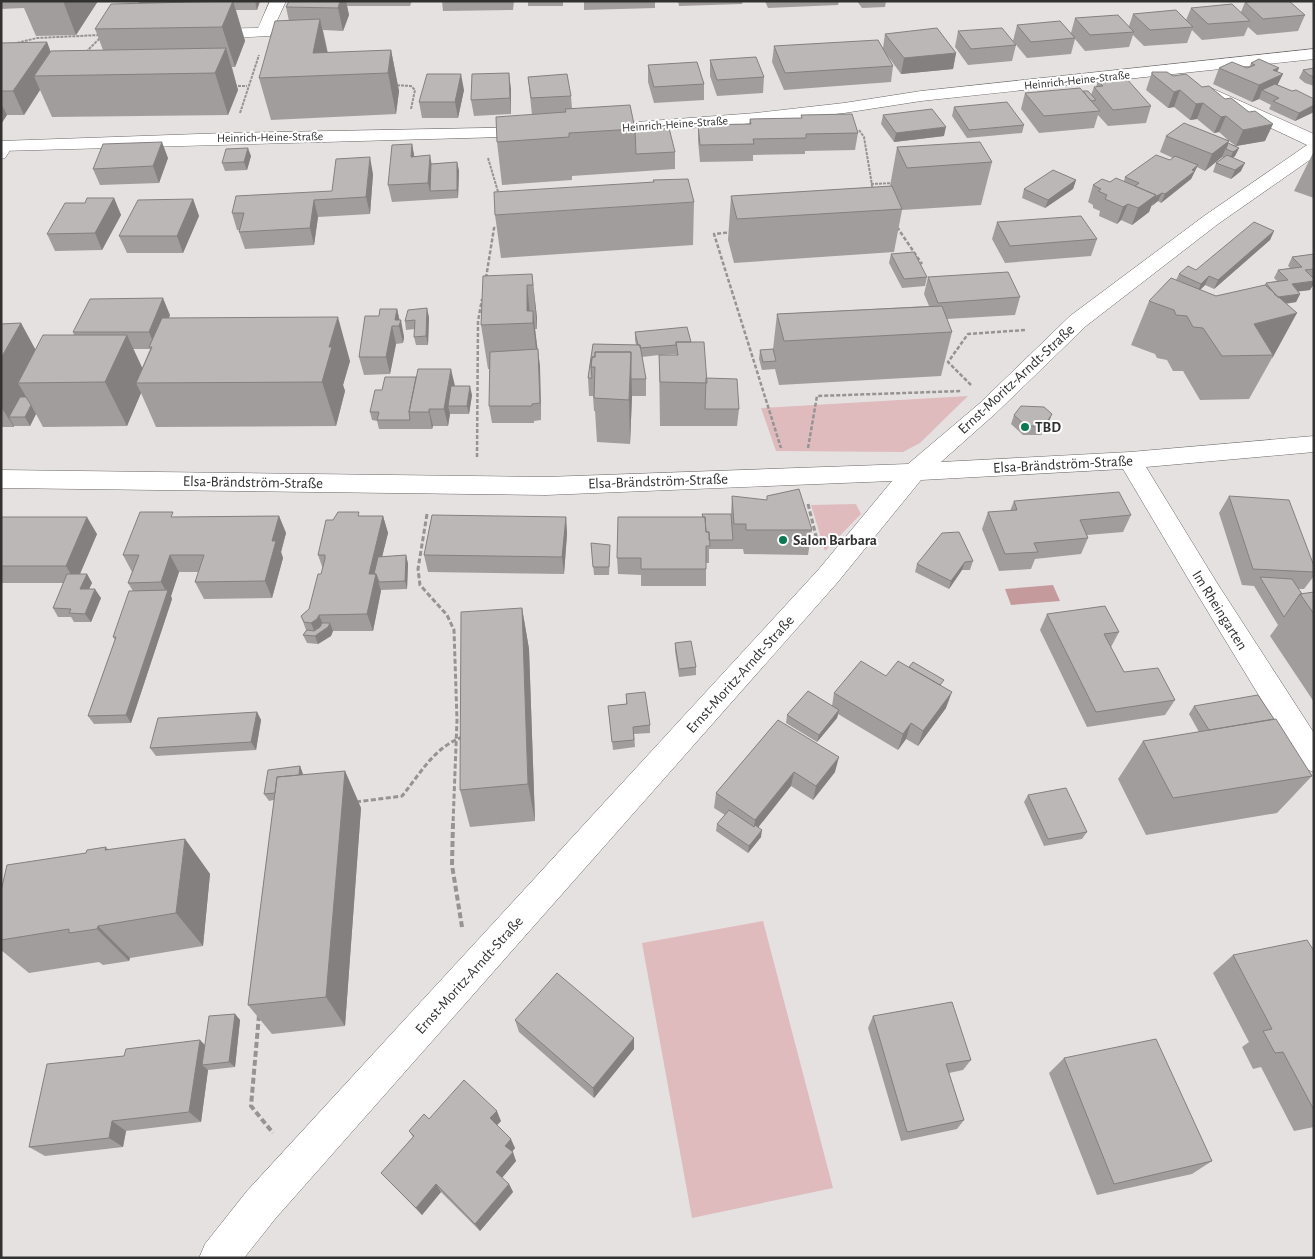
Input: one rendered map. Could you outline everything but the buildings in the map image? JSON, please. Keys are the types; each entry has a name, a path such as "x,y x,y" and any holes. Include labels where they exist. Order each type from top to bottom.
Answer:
{"street":[{"path":"188,34 264,33 278,1"},
{"name":"Heinrich-Heine-Straße","path":"579,130 667,126 844,108 921,96 1314,54"},
{"path":"1165,71 1314,141"},
{"name":"Heinrich-Heine-Straße","path":"3,149 238,138 550,132"},
{"name":"Ernst-Moritz-Arndt-Straße","path":"220,1258 261,1205 828,576 914,472 982,399 1056,343 1086,315 1211,220 1314,148"},
{"name":"Elsa-Brändström-Straße","path":"1,479 546,486 914,472 1130,460 1314,444"},
{"name":"Im Rheingarten","path":"1130,460 1208,590 1314,759"}],"path":[{"path":"238,138 242,119 240,114 241,104 257,65 264,33"},
{"path":"14,44 38,38 103,35 85,53"},
{"path":"385,85 403,84 411,86 415,90 404,134"},
{"path":"229,86 247,86"},
{"path":"844,108 864,137 874,194"},
{"path":"487,133 486,153 500,203"},
{"path":"871,184 897,183"},
{"path":"893,221 922,264"},
{"path":"485,284 494,228 505,227"},
{"path":"734,232 714,234 808,505 828,576"},
{"path":"477,486 478,322 484,293"},
{"path":"982,399 948,362 968,334 1026,330 1056,343"},
{"path":"798,476 817,396 982,399"},
{"path":"431,485 418,569 420,585 446,615 454,630 456,738 452,865 462,927 484,958"},
{"path":"354,802 402,796 429,760 456,738 470,735"},
{"path":"259,1012 251,1106 297,1166"}],"shaded area":[{"path":"968,396 920,443 903,452 776,451 761,408"},
{"path":"856,504 861,514 825,551 811,505"},
{"path":"1053,585 1060,601 1011,605 1005,589"},
{"path":"763,921 833,1188 692,1218 642,943"}],"place":[{"name":"TBD","path":"1025,427"},
{"name":"Salon Barbara","path":"783,540"}]}
